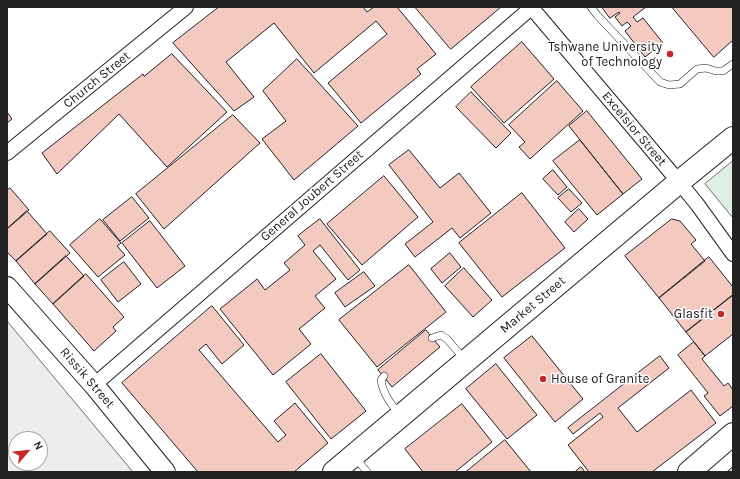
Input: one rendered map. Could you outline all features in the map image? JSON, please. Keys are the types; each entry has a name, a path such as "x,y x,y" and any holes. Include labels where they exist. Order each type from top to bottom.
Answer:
{"main road":[{"name":"Market Street","path":"334,472 360,464 400,416 733,138"},
{"name":"Rissik Street","path":"7,286 94,385 165,472"},
{"path":"689,472 733,434"}],"street":[{"name":"Church Street","path":"7,153 186,7"},
{"name":"Excelsior Street","path":"531,7 697,204 733,254"},
{"name":"General Joubert Street","path":"94,385 531,7"}],"lane":[{"path":"591,7 660,82 669,85 680,84 697,69 706,68 716,71 723,71 733,64"},
{"path":"432,338 441,335 447,339 466,362"},
{"path":"384,376 381,380 382,386 387,398 400,416"}],"green space":[{"path":"733,161 733,218 705,184"}],"shaded area":[{"path":"7,321 133,472 7,472"}],"building":[{"path":"219,7 363,7 367,12 374,7 397,7 436,54 417,69 421,74 361,123 328,83 387,34 376,21 314,73 274,23 226,62 254,97 234,111 173,43"},
{"path":"415,7 501,7 451,49"},
{"path":"602,7 646,7 633,17 637,22 643,18 663,43 645,57 625,31 631,26 627,22 622,26 615,17 620,13 619,12 610,18"},
{"path":"672,7 733,7 733,40 714,57"},
{"path":"522,42 554,79 504,123 471,87"},
{"path":"172,54 227,112 167,167 119,114 57,174 42,153 143,74 144,76"},
{"path":"297,59 358,126 294,180 262,139 286,121 263,91"},
{"path":"557,81 583,111 530,159 519,147 525,142 509,125"},
{"path":"471,92 511,133 496,148 456,107"},
{"path":"587,111 642,179 623,194 569,126"},
{"path":"7,112 12,119 7,123"},
{"path":"233,115 260,143 164,229 136,194"},
{"path":"580,140 623,194 597,215 553,161"},
{"path":"409,150 440,188 459,173 491,213 460,238 452,228 415,257 405,244 433,222 389,165"},
{"path":"553,170 567,187 558,195 543,179"},
{"path":"384,176 418,217 362,265 327,224"},
{"path":"10,188 29,210 7,229 7,191"},
{"path":"569,189 582,203 571,212 558,198"},
{"path":"522,193 565,248 502,297 459,243"},
{"path":"132,197 149,218 120,241 103,220"},
{"path":"579,209 588,219 574,232 565,222"},
{"path":"27,211 47,234 16,261 7,252 7,229"},
{"path":"100,219 121,243 117,246 125,255 98,277 70,245"},
{"path":"320,219 360,270 348,280 320,245 313,251 336,279 315,296 325,308 299,329 311,344 273,375 220,309 257,279 265,290 290,270 284,263 305,245 298,236"},
{"path":"672,219 680,221 696,240 691,244 705,261 659,298 625,256"},
{"path":"150,221 185,266 157,288 122,243"},
{"path":"50,231 70,253 35,284 16,261"},
{"path":"450,253 461,267 442,283 431,269"},
{"path":"66,256 84,276 53,304 35,284"},
{"path":"709,257 733,287 733,295 686,332 659,298"},
{"path":"124,262 141,284 118,302 101,280"},
{"path":"409,265 446,312 377,367 339,320"},
{"path":"464,268 492,300 473,317 445,286"},
{"path":"364,272 375,286 345,307 335,293"},
{"path":"86,274 124,317 113,327 116,331 94,351 53,304"},
{"name":"Glasfit","path":"733,295 733,334 705,356 686,332"},
{"path":"212,306 244,345 222,364 206,344 199,350 278,442 286,435 274,421 295,403 328,443 294,472 198,472 122,383"},
{"path":"426,330 440,347 392,387 378,370"},
{"name":"House of Granite","path":"532,336 583,399 555,422 504,358"},
{"path":"694,342 705,356 702,359 724,386 728,383 733,390 733,406 720,416 704,396 708,393 678,355"},
{"path":"321,354 366,411 331,439 286,382"},
{"path":"660,356 669,368 618,408 637,432 691,390 716,423 652,472 589,472 568,445 603,417 600,413 573,434 568,428"},
{"path":"496,364 537,415 507,439 466,389"},
{"path":"462,404 492,442 455,472 423,472 405,449"},
{"path":"505,440 531,472 466,472"},
{"path":"581,467 585,472 575,472"},
{"path":"733,467 733,472 727,472"}],"place":[{"name":"Tshwane University of Technology","path":"670,54"},
{"name":"Glasfit","path":"721,314"},
{"name":"House of Granite","path":"543,379"}]}
